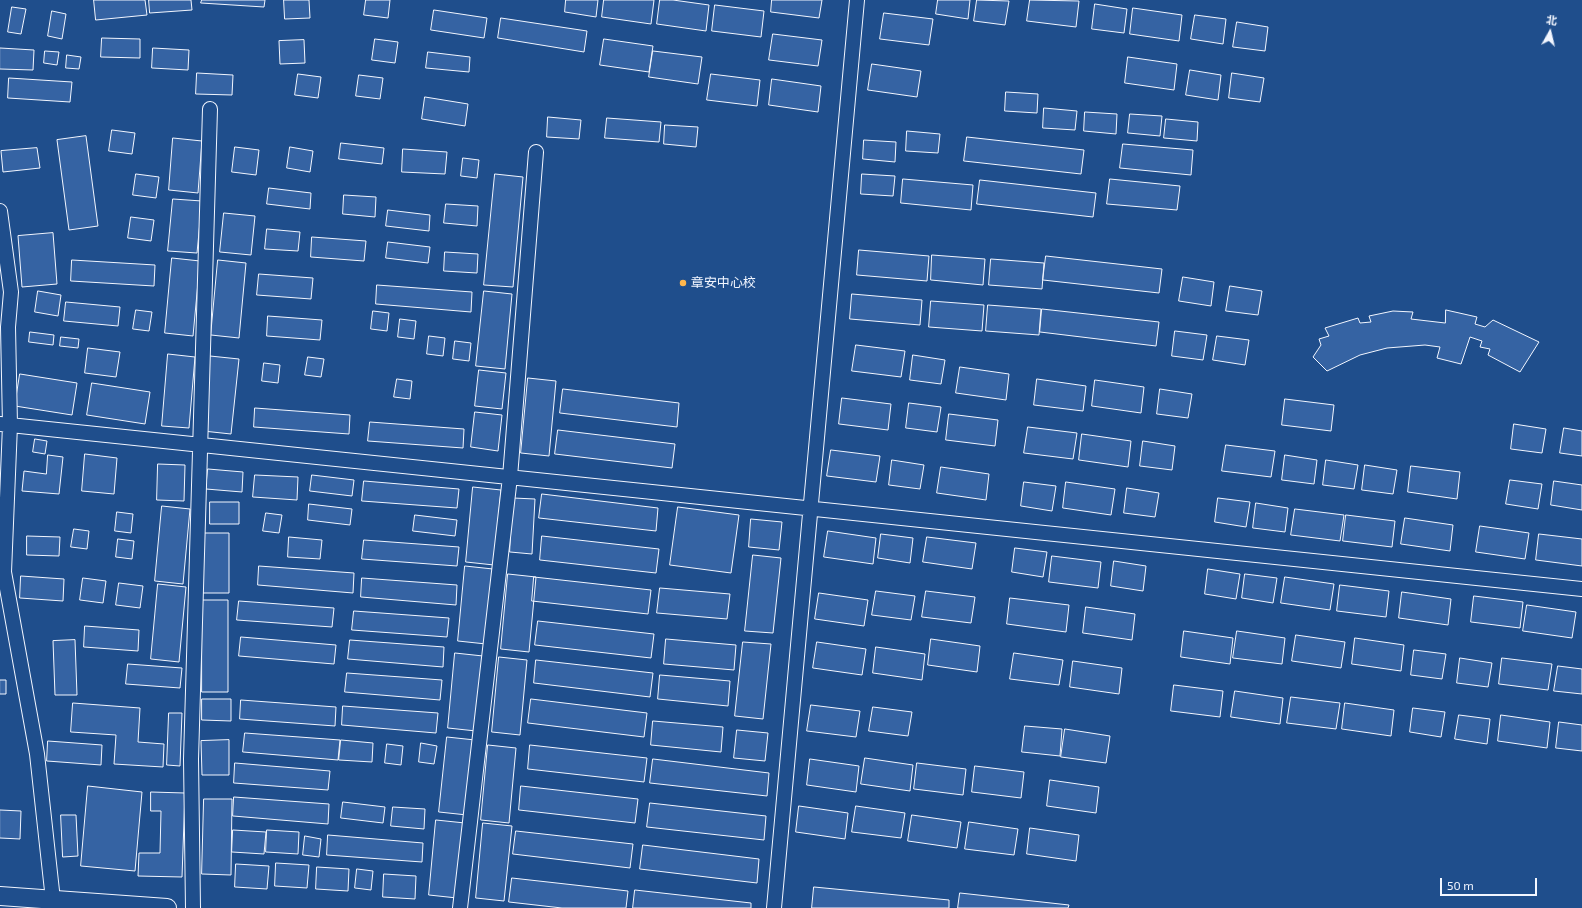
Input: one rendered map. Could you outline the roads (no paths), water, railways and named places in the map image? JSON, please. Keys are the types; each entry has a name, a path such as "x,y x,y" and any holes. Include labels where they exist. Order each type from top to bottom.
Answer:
{"main road":[{"path":"0,896 167,908"}],"street":[{"path":"774,908 857,0"},
{"path":"193,908 191,759 210,109"},
{"path":"460,908 510,477 536,152"},
{"path":"0,211 11,292 8,327 5,425 4,572 37,754 54,900"},
{"path":"5,425 810,508 1582,590"}],"place":[{"name":"章安中心校","path":"683,283"}]}
